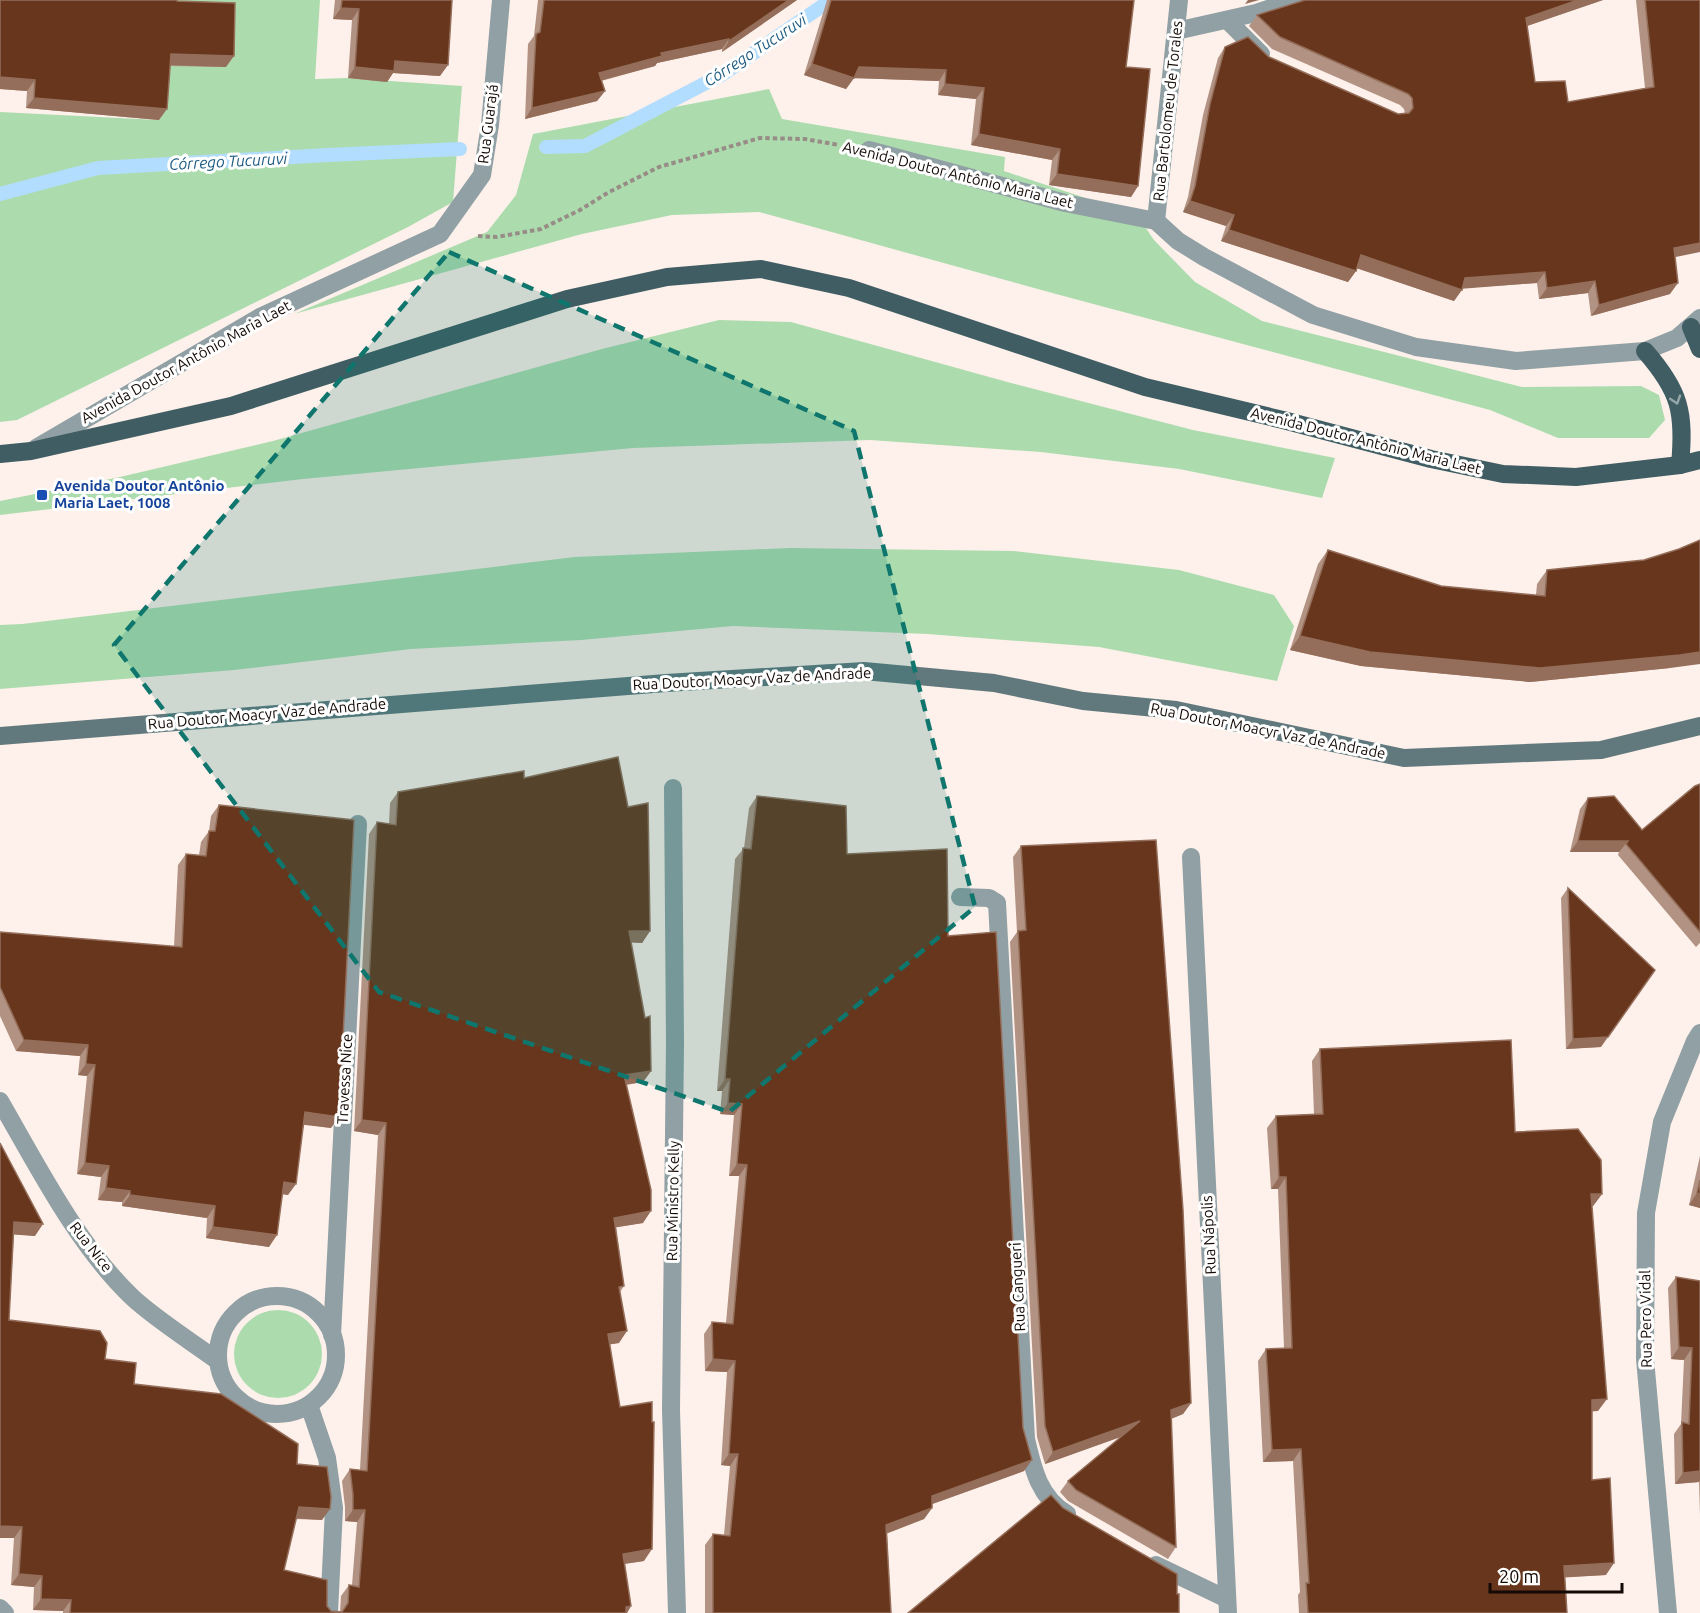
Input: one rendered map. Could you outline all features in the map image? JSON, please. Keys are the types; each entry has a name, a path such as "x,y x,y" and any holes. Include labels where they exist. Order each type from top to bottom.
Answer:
{"main road":[{"name":"Avenida Doutor Antônio Maria Laet","path":"0,454 31,451 231,406 567,299 667,277 761,269 849,288 1146,387 1431,459 1503,474 1575,477 1680,465 1700,460"},
{"path":"1696,322 1700,349"},
{"path":"1645,351 1668,380 1682,417 1680,465"}],"street":[{"name":"Rua Guarajá","path":"440,234 482,175 490,125 501,0"},
{"name":"Rua Bartolomeu de Torales","path":"1156,221 1179,0"},
{"path":"1176,31 1256,13 1295,0"},
{"path":"1227,20 1250,45 1276,63"},
{"name":"Avenida Doutor Antônio Maria Laet","path":"869,150 1065,204 1156,221"},
{"path":"1156,221 1178,241 1204,257 1313,315 1416,347 1516,361 1645,351 1677,338 1696,322"},
{"name":"Avenida Doutor Antônio Maria Laet","path":"31,451 260,317 440,234"},
{"name":"Rua Doutor Moacyr Vaz de Andrade","path":"46,732 666,683 864,671 994,683 1083,701 1176,710 1404,758 1601,750 1700,726"},
{"path":"0,736 46,732"},
{"path":"0,747 46,732"},
{"name":"Rua Ministro Kelly","path":"673,788 675,1054 671,1410 677,1613"},
{"name":"Travessa Nice","path":"332,1335 358,824"},
{"name":"Rua Nápolis","path":"1191,857 1228,1606"},
{"name":"Rua Cangueri","path":"960,897 989,898 997,903 1026,1439 1040,1487 1061,1510 1082,1523"},
{"name":"Rua Pero Vidal","path":"1668,1613 1645,1359 1646,1214 1662,1122 1700,1033"},
{"name":"Rua Nice","path":"0,1101 62,1209 105,1266 134,1298 218,1361"},
{"path":"273,1296 291,1297 309,1305 323,1318 332,1335 336,1354 333,1374 324,1392 309,1405 291,1413 271,1414 252,1409 235,1397 224,1381 218,1361 222,1334 238,1310 254,1300 273,1296"},
{"path":"309,1405 327,1458 334,1508 329,1613"},
{"path":"1140,1556 1228,1606"},
{"path":"0,1608 5,1613"}],"path":[{"name":"Avenida Doutor Antônio Maria Laet","path":"440,234 497,237 540,229 580,210 659,166 760,138 805,139 869,150"}],"highlighted area":[{"path":"449,252 854,431 975,907 729,1112 379,992 114,645"}],"green space":[{"path":"170,0 320,0 315,79 348,78 462,86 453,202 408,227 17,420 0,422 0,112 159,120"},
{"path":"769,89 782,119 1005,157 1004,171 1137,215 1154,240 1195,282 1262,321 1522,387 1641,386 1659,395 1665,420 1649,438 1558,438 1490,410 759,212 672,215 582,234 294,314 487,232 516,195 533,134"},
{"path":"719,320 791,322 1011,383 1193,430 1335,458 1322,498 1179,469 1041,452 870,440 633,448 303,479 0,515 0,501 120,477 273,441 602,349"},
{"path":"790,548 1013,551 1179,570 1274,595 1294,626 1277,681 1099,647 927,634 733,626 581,640 411,649 234,670 0,689 0,625 575,557"},
{"path":"278,1310 295,1313 309,1323 319,1337 322,1354 319,1371 309,1385 295,1395 278,1398 261,1395 247,1385 237,1371 234,1354 237,1337 247,1323 261,1313"}],"building":[{"path":"0,0 177,0 235,3 234,56 171,54 167,109 34,98 35,80 0,77"},
{"path":"342,0 452,0 448,65 395,61 394,71 355,67 359,9 341,8"},
{"path":"544,0 789,0 729,41 729,39 661,53 662,56 599,73 605,91 532,108 536,34 540,32"},
{"path":"831,0 1134,0 1126,67 1150,69 1138,186 1057,174 1060,149 979,134 984,88 945,84 946,70 859,67 854,78 812,64"},
{"path":"1305,0 1578,0 1526,18 1535,82 1565,81 1568,102 1654,87 1645,0 1700,0 1700,243 1674,248 1678,283 1599,305 1595,281 1547,288 1545,272 1465,278 1462,290 1361,255 1356,271 1229,230 1234,215 1190,201 1195,186 1210,104 1225,47 1248,37 1269,57 1398,114 1409,113 1413,108 1412,98 1408,94 1280,37 1257,15"},
{"path":"1700,540 1700,652 1540,668 1370,652 1300,636 1328,550 1441,586 1545,596 1547,570 1644,560"},
{"path":"618,757 628,807 648,803 650,931 629,931 645,1018 650,1016 651,1071 624,1075 651,1190 651,1211 614,1218 624,1286 619,1287 627,1331 608,1334 620,1407 652,1402 652,1422 654,1422 652,1549 623,1554 631,1606 626,1607 626,1613 70,1613 71,1600 41,1599 42,1576 19,1574 22,1527 0,1526 0,1143 43,1224 14,1222 9,1320 100,1331 107,1343 105,1359 136,1363 134,1384 221,1394 298,1444 297,1464 327,1467 331,1497 330,1509 299,1507 284,1570 327,1580 327,1606 331,1611 342,1612 348,1603 349,1585 359,1587 365,1510 353,1510 350,1469 367,1471 386,1123 362,1120 377,822 396,825 398,792 524,771 524,778"},
{"path":"1700,784 1700,932 1626,844 1628,841 1578,841 1588,798 1614,796 1642,830"},
{"path":"757,796 846,806 847,854 947,849 948,936 996,932 1023,1428 1032,1460 932,1496 932,1508 886,1525 891,1613 713,1613 713,1534 730,1536 738,1454 729,1454 735,1361 713,1359 712,1322 733,1324 747,1165 737,1164 742,1104 728,1103 730,1079 725,1079 743,848 751,849"},
{"path":"219,805 354,820 339,1117 305,1112 296,1184 284,1182 277,1235 213,1227 215,1206 130,1195 130,1191 106,1188 109,1166 85,1163 95,1065 86,1064 88,1045 24,1040 0,987 0,932 182,947 186,854 206,856 209,831 215,831"},
{"path":"1156,840 1183,1210 1191,1403 1171,1410 1176,1547 1076,1490 1068,1481 1140,1421 1053,1452 1045,1426 1018,931 1026,930 1021,846"},
{"path":"1568,888 1655,970 1608,1037 1573,1039"},
{"path":"1511,1040 1515,1132 1578,1129 1601,1160 1602,1194 1591,1194 1607,1399 1592,1400 1592,1480 1610,1478 1614,1563 1564,1566 1567,1613 1308,1613 1306,1583 1309,1583 1301,1449 1272,1450 1266,1349 1292,1348 1286,1177 1279,1177 1276,1116 1323,1114 1320,1049"},
{"path":"1676,1277 1700,1281 1700,1471 1683,1473 1682,1422 1689,1424 1692,1348 1679,1347"},
{"path":"1051,1495 1063,1508 1177,1574 1179,1613 908,1613"}],"waterway":[{"name":"Córrego Tucuruvi","path":"546,147 585,146 723,74 831,0"},
{"name":"Córrego Tucuruvi","path":"0,194 98,168 460,149"}],"place":[{"name":"Avenida Doutor Antônio Maria Laet, 1008","path":"42,495"}]}
